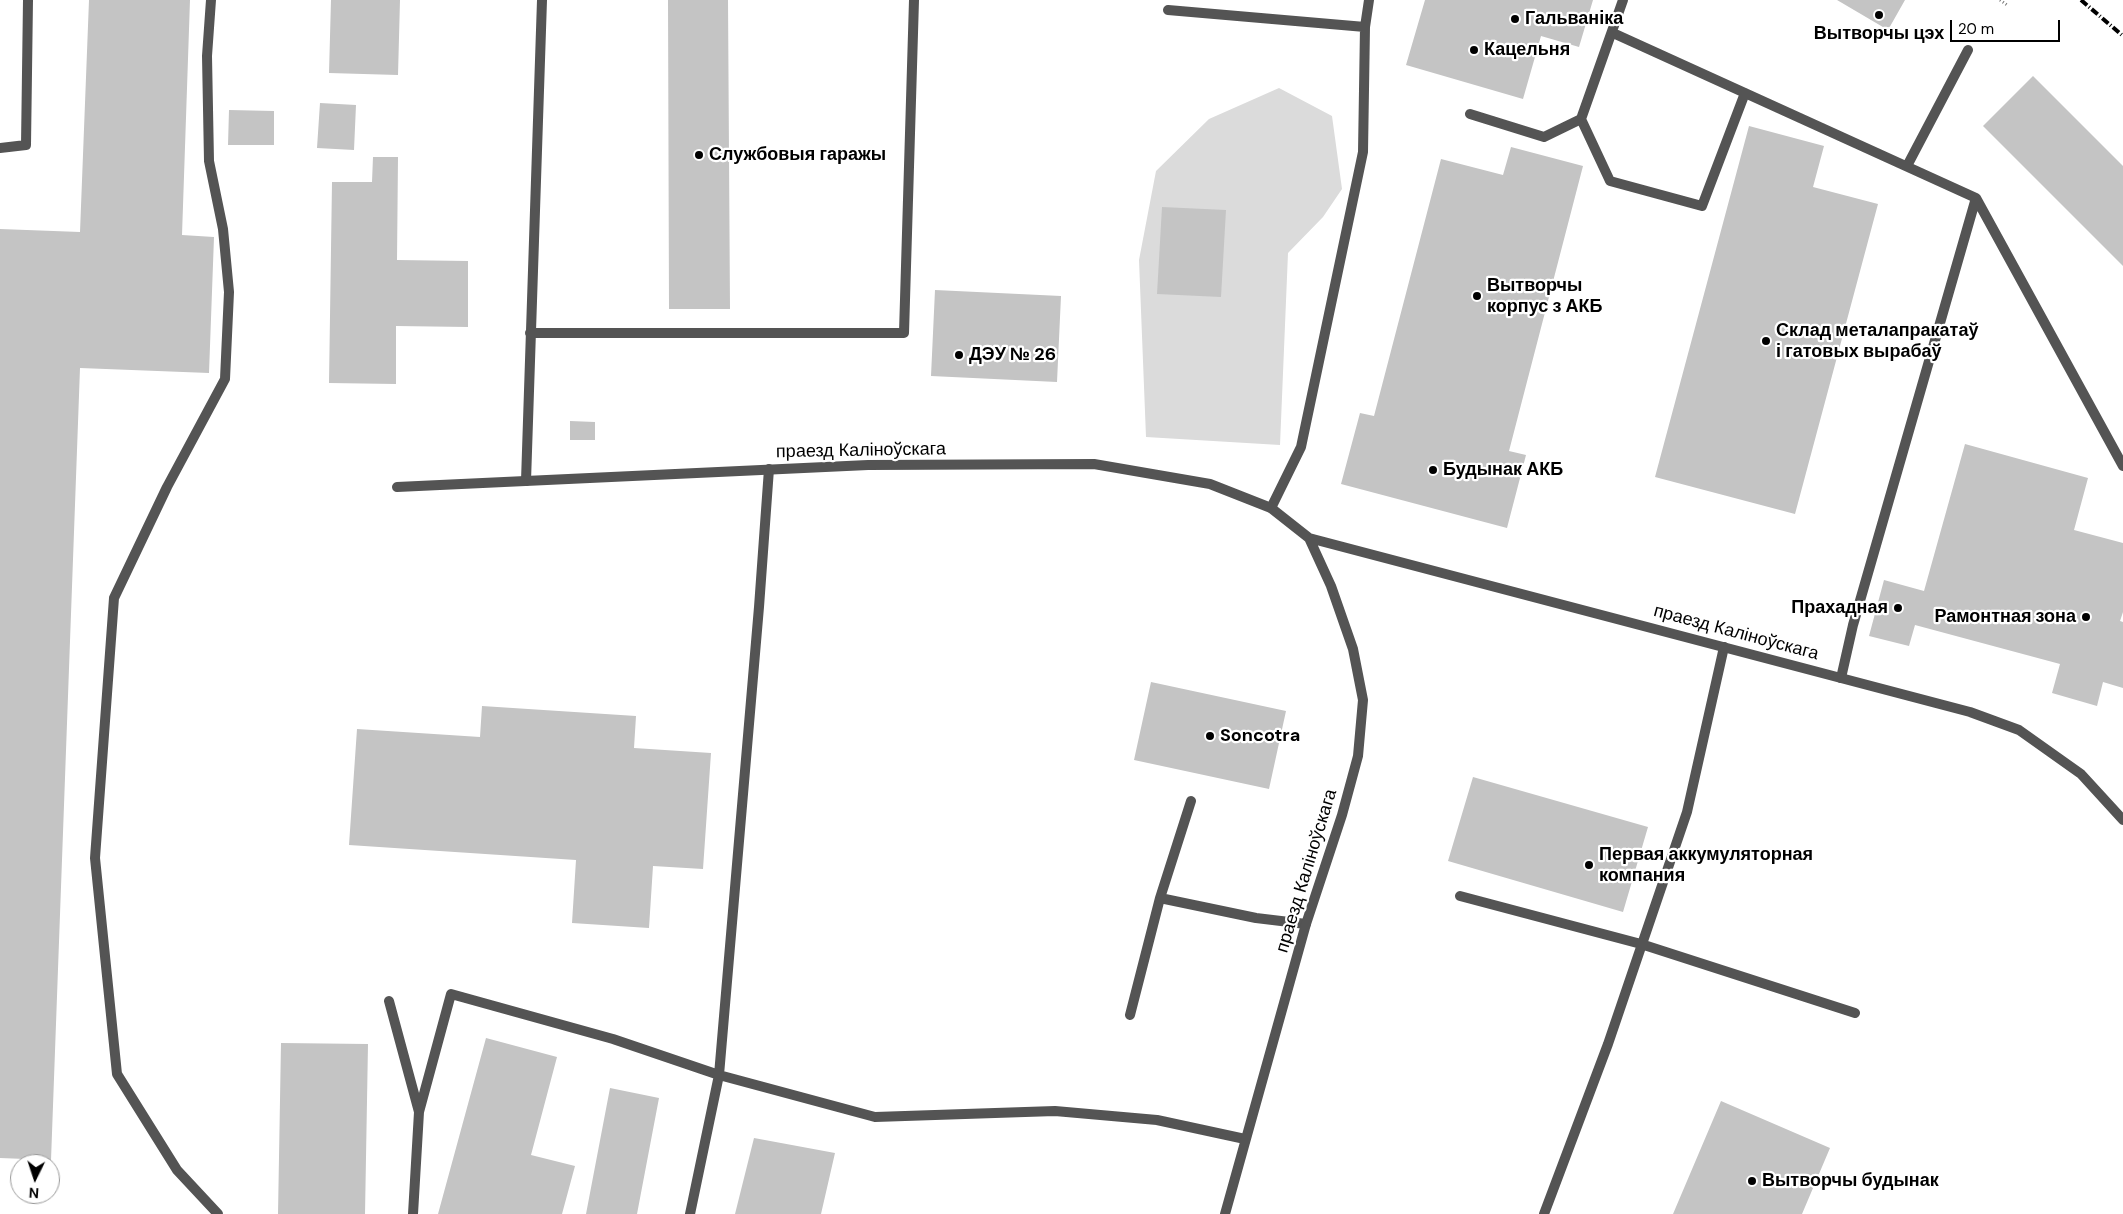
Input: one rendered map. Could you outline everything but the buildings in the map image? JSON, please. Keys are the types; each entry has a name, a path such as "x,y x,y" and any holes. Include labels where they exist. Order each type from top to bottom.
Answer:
{"street":[{"path":"0,148 26,145 28,0"},
{"path":"211,0 207,56 209,161 223,229 229,292 226,379 167,487 114,598 95,858 117,1074 177,1170 218,1214"},
{"path":"526,481 542,0"},
{"path":"530,333 904,333 914,0"},
{"path":"1271,508 1302,446 1361,161 1365,27 1369,0"},
{"path":"1470,114 1544,137 1580,119 1613,33 1623,0"},
{"path":"1168,10 1365,27"},
{"path":"1613,33 1976,198 2123,466"},
{"path":"1907,166 1968,50"},
{"path":"1580,119 1610,181 1702,206 1745,93"},
{"path":"1841,678 1853,626 1976,198"},
{"name":"праезд Каліноўскага","path":"397,488 868,465 1094,464 1210,484 1271,508 1309,538 1970,712 2018,730 2081,774 2123,820"},
{"path":"690,1214 719,1074 769,469"},
{"name":"праезд Каліноўскага","path":"1225,1214 1306,924 1342,815 1358,756 1363,700 1353,649 1331,586 1309,538"},
{"path":"1544,1214 1608,1044 1687,812 1724,647"},
{"path":"1130,1015 1160,898 1191,801"},
{"path":"1460,896 1641,944 1855,1013"},
{"path":"1160,898 1256,918 1306,924"},
{"path":"412,1214 419,1112 451,994 613,1039 719,1074 875,1117 1055,1111 1157,1120 1246,1139"},
{"path":"389,1001 419,1112"}],"path":[{"path":"2000,0 2007,6"}],"shaded area":[{"path":"1279,88 1332,116 1342,189 1323,217 1288,253 1280,445 1146,437 1139,260 1156,171 1209,119"}],"railway":[{"path":"2081,0 2123,36"}],"place":[{"name":"Вытворчы цэх","path":"1879,15"},
{"name":"Гальваніка","path":"1515,19"},
{"name":"Кацельня","path":"1474,50"},
{"name":"Службовыя гаражы","path":"699,155"},
{"name":"Вытворчы корпус з АКБ","path":"1477,296"},
{"name":"Склад металапракатаў і гатовых вырабаў","path":"1766,341"},
{"name":"ДЭУ № 26","path":"959,355"},
{"name":"Будынак АКБ","path":"1433,470"},
{"name":"Прахадная","path":"1898,608"},
{"name":"Рамонтная зона","path":"2086,617"},
{"name":"Soncotra","path":"1210,736"},
{"name":"Первая аккумуляторная компания","path":"1589,865"},
{"name":"Вытворчы будынак","path":"1752,1181"}]}
